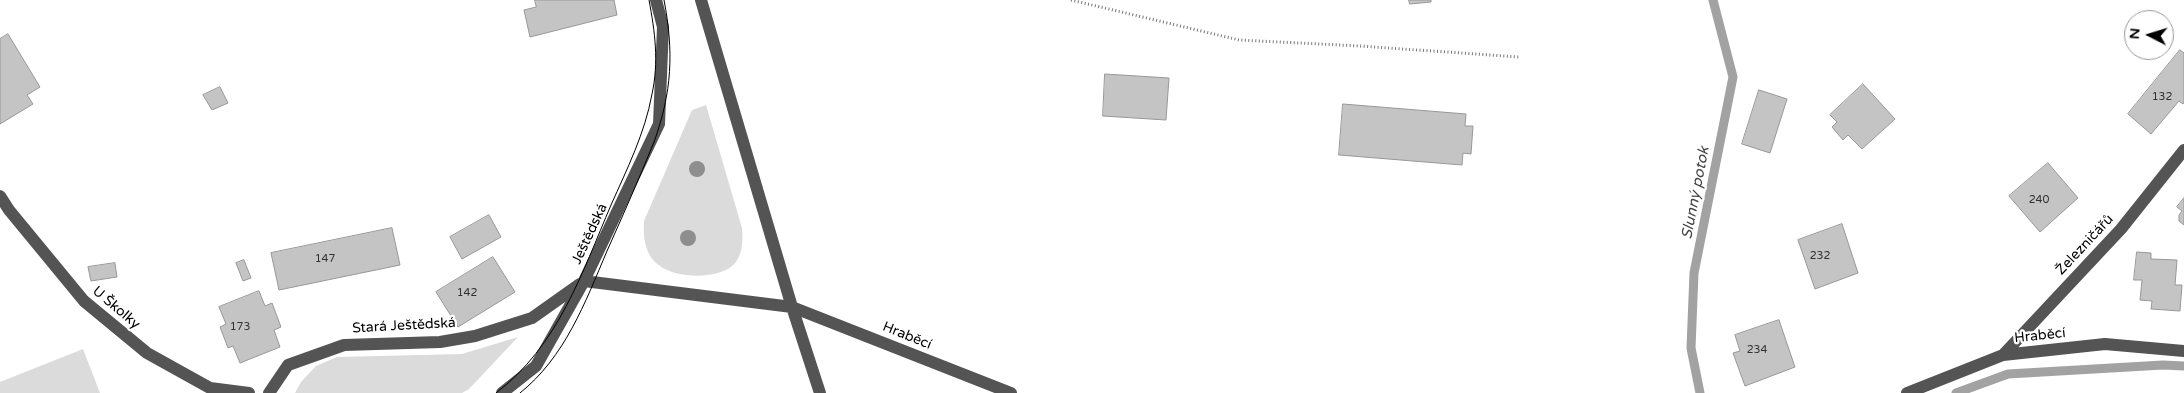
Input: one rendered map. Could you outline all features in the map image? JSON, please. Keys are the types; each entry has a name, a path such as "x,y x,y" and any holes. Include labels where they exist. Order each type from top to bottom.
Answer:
{"street":[{"name":"Ještědská","path":"656,0 663,27 659,124 584,281 792,306"},
{"path":"701,0 792,306 820,393"},
{"name":"Železničářů","path":"2003,355 2121,229 2184,150"},
{"name":"U Školky","path":"0,196 8,210 84,301 147,353 210,388 249,393"},
{"name":"Stará Ještědská","path":"269,393 288,366 344,345 440,342 475,336 532,318 584,281"},
{"path":"502,393 536,366 584,281"},
{"name":"Hraběcí","path":"792,306 1011,393"},
{"name":"Hraběcí","path":"1907,393 2003,355 2105,344 2184,351"}],"path":[{"path":"1070,0 1239,40 1519,57"}],"shaded area":[{"path":"706,105 742,228 742,245 736,262 730,268 711,275 700,276 677,273 655,262 646,246 644,221 692,110"},
{"path":"518,337 469,389 462,393 295,393 301,382 316,366 337,357 462,354"},
{"path":"83,349 100,393 0,393 0,382"}],"building":[{"path":"535,0 614,0 617,15 530,37 524,10 536,7"},
{"path":"1409,0 1431,0 1431,2 1410,4"},
{"path":"8,34 40,87 27,95 33,104 0,124 0,39"},
{"path":"2180,50 2184,53 2184,102 2183,104 2179,101 2151,134 2128,114 2172,60 2174,60"},
{"path":"1105,74 1169,78 1166,120 1103,116"},
{"path":"1863,84 1895,119 1862,149 1848,135 1843,140 1832,127 1837,122 1830,115"},
{"path":"220,87 228,103 212,110 203,95"},
{"path":"1759,90 1787,99 1770,153 1742,144"},
{"path":"1343,104 1466,114 1465,126 1473,126 1471,154 1463,153 1462,165 1339,155"},
{"path":"2048,163 2078,198 2040,232 2009,196"},
{"path":"2184,198 2184,225 2179,221 2179,215 2182,211 2177,207"},
{"path":"489,215 501,237 462,259 450,237"},
{"path":"1842,224 1858,273 1815,289 1798,240"},
{"path":"392,228 400,265 279,290 271,253"},
{"path":"2137,252 2151,253 2151,259 2177,260 2175,285 2182,285 2180,311 2151,309 2152,301 2140,300 2142,280 2134,280"},
{"path":"493,257 515,292 458,327 436,292"},
{"path":"244,260 251,278 243,281 236,263"},
{"path":"115,263 117,277 91,281 88,267"},
{"path":"259,291 265,306 272,303 281,327 274,330 280,347 240,363 233,346 228,348 220,327 226,324 219,307"},
{"path":"1779,320 1795,367 1745,386 1733,353 1740,351 1735,335"}],"waterway":[{"name":"Slunný potok","path":"1700,393 1691,348 1694,273 1733,77 1713,0"},
{"path":"1956,393 2008,374 2163,365 2184,366"}],"tram line":[{"path":"496,393 518,374 536,353 566,307 635,151 645,123 654,82 656,59 649,0"},
{"path":"520,393 536,379 549,363 562,346 572,328 654,142 665,106 670,72 669,37 664,0"}]}
